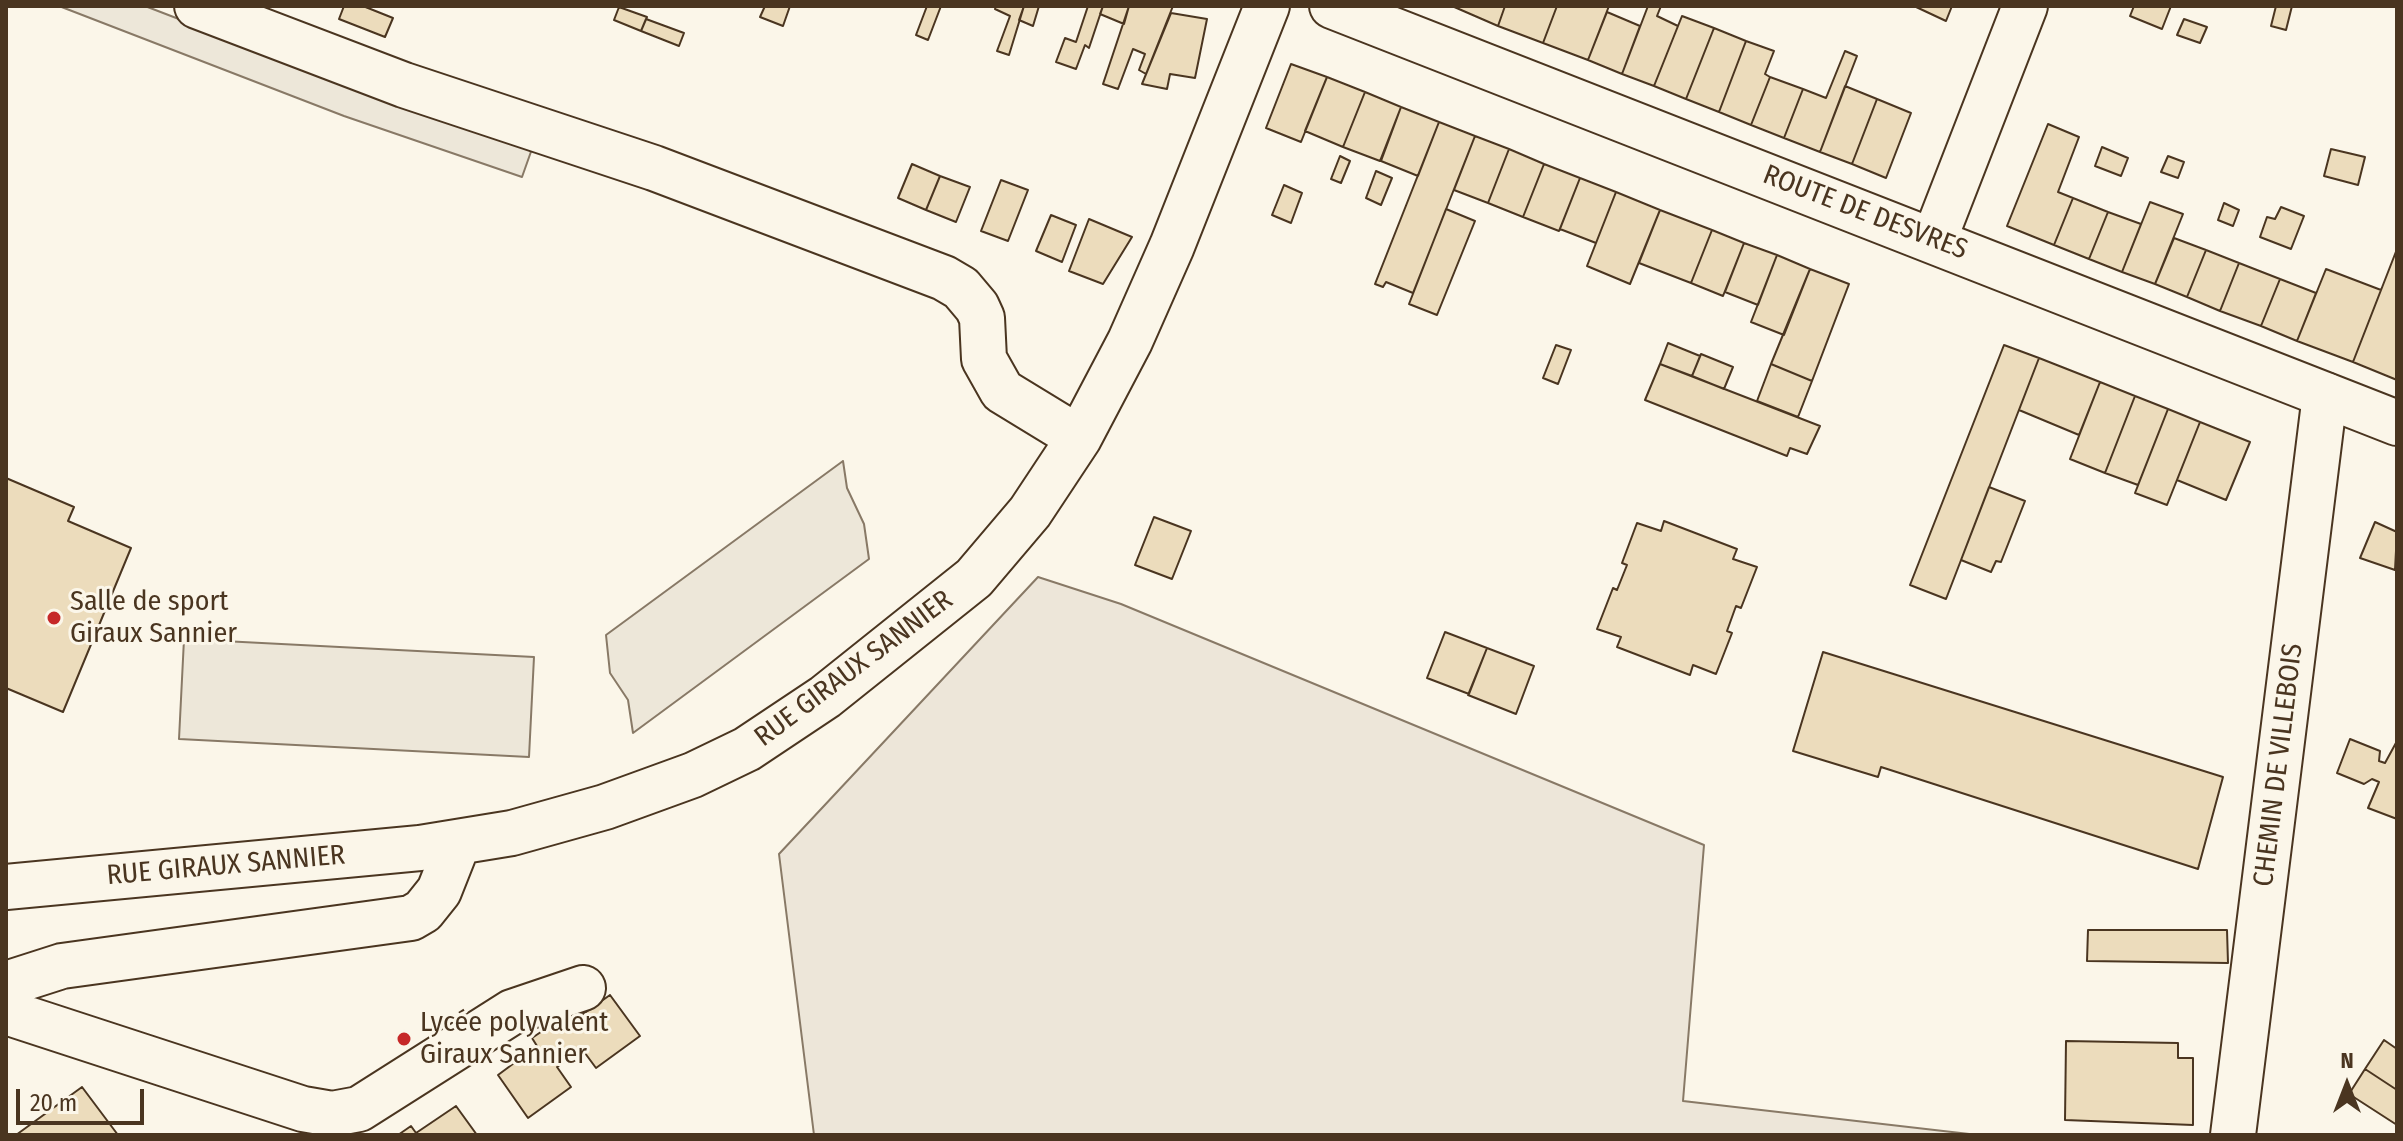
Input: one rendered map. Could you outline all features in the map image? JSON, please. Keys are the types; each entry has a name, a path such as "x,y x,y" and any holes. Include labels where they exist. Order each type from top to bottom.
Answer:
{"street":[{"path":"197,6 404,85 681,178 944,278 961,288 977,307 982,318 984,359 1002,391 1079,438"},
{"name":"RUE GIRAUX SANNIER","path":"6,887 458,843 560,820 674,783 730,758 785,724 860,671 974,578 1030,512 1079,438 1124,353 1172,246 1267,6"},
{"name":"ROUTE DE DESVRES","path":"1332,6 2397,423"},
{"path":"1934,240 2025,6"},
{"name":"CHEMIN DE VILLEBOIS","path":"2233,1135 2325,395"},
{"path":"6,984 62,966 411,918 423,911 439,891 458,843"},
{"path":"6,1012 303,1109 332,1114 359,1109 374,1101 512,1012 583,988"}],"shaded area":[{"path":"59,6 145,6 384,98 533,146 522,177 344,116"},
{"path":"843,461 847,488 864,524 869,559 633,733 628,700 610,673 606,635"},
{"path":"1038,577 1121,604 1704,845 1683,1101 1978,1135 814,1135 779,854"},
{"path":"184,639 534,657 529,757 179,739"}],"building":[{"path":"344,6 363,6 393,18 385,37 339,19"},
{"path":"765,6 790,6 783,26 760,17"},
{"path":"927,6 941,6 928,40 916,35"},
{"path":"996,6 1024,6 1009,55 997,51 1010,16 995,9"},
{"path":"1024,6 1039,6 1033,26 1019,20"},
{"path":"1088,6 1103,6 1089,48 1085,45 1076,69 1056,62 1065,38 1076,42"},
{"path":"1103,6 1129,6 1124,24 1100,14"},
{"path":"1129,6 1173,6 1146,74 1139,70 1145,54 1133,49 1118,89 1103,84"},
{"path":"1452,6 1505,6 1498,26"},
{"path":"1505,6 1557,6 1543,43 1498,26"},
{"path":"1557,6 1609,6 1588,60 1543,43"},
{"path":"1648,6 1661,6 1657,16 1678,26 1654,86 1622,74"},
{"path":"1914,6 1952,6 1946,21"},
{"path":"2134,6 2171,6 2162,29 2130,16"},
{"path":"2276,6 2292,6 2286,30 2271,26"},
{"path":"619,7 647,17 641,31 614,20"},
{"path":"1607,12 1640,26 1622,74 1588,60"},
{"path":"1171,13 1207,19 1195,78 1170,74 1167,89 1142,84"},
{"path":"1682,16 1714,28 1686,99 1654,86"},
{"path":"646,19 684,33 679,46 641,31"},
{"path":"2184,19 2207,27 2200,43 2177,35"},
{"path":"1714,28 1746,41 1719,112 1686,99"},
{"path":"1746,41 1774,51 1765,74 1770,77 1751,125 1719,112"},
{"path":"1845,51 1857,56 1820,152 1784,138 1803,89 1826,98"},
{"path":"1291,64 1327,77 1301,142 1266,128"},
{"path":"1327,77 1365,92 1343,147 1305,131"},
{"path":"1770,77 1803,89 1784,138 1751,125"},
{"path":"1845,86 1877,99 1852,164 1820,152"},
{"path":"1365,92 1401,107 1380,161 1343,147"},
{"path":"1877,99 1911,113 1886,178 1852,164"},
{"path":"1401,107 1439,122 1418,176 1381,161"},
{"path":"1439,122 1475,136 1413,293 1386,282 1383,287 1375,284"},
{"path":"2048,124 2079,137 2058,192 2073,198 2054,245 2007,226"},
{"path":"1475,136 1509,149 1488,203 1454,190"},
{"path":"2102,147 2128,158 2121,176 2095,166"},
{"path":"1509,149 1544,164 1523,217 1488,203"},
{"path":"2331,149 2365,157 2358,185 2324,176"},
{"path":"1340,156 1350,161 1341,183 1331,179"},
{"path":"2168,156 2184,162 2178,178 2161,172"},
{"path":"912,164 940,176 926,210 898,198"},
{"path":"1544,164 1580,178 1559,231 1523,217"},
{"path":"1376,171 1392,178 1381,205 1366,198"},
{"path":"940,176 970,187 956,222 926,210"},
{"path":"1580,178 1616,192 1596,243 1560,229"},
{"path":"1001,180 1028,190 1008,241 981,231"},
{"path":"1284,185 1302,193 1291,223 1272,215"},
{"path":"1616,192 1660,210 1630,284 1587,266"},
{"path":"2073,198 2108,212 2089,259 2054,245"},
{"path":"2150,202 2183,214 2155,284 2122,272"},
{"path":"2224,203 2239,210 2233,226 2218,220"},
{"path":"2281,207 2304,216 2291,249 2260,237 2267,217 2275,219"},
{"path":"1446,209 1475,221 1437,315 1409,304"},
{"path":"1660,210 1712,230 1691,283 1639,263"},
{"path":"2108,212 2141,224 2122,272 2089,259"},
{"path":"1051,215 1076,225 1062,262 1036,251"},
{"path":"1089,219 1132,237 1103,284 1069,271"},
{"path":"1712,230 1744,243 1723,296 1691,283"},
{"path":"2174,238 2206,250 2187,297 2155,284"},
{"path":"1744,243 1777,255 1758,305 1725,292"},
{"path":"2397,249 2397,380 2353,362"},
{"path":"2206,250 2239,263 2220,311 2187,297"},
{"path":"1777,255 1810,269 1784,335 1751,322"},
{"path":"2239,263 2280,279 2261,326 2220,311"},
{"path":"1810,269 1849,284 1812,381 1771,364"},
{"path":"2326,269 2381,290 2353,362 2297,341"},
{"path":"2280,279 2316,293 2297,341 2261,326"},
{"path":"1668,343 1700,356 1692,376 1660,364"},
{"path":"1556,345 1571,350 1558,384 1543,378"},
{"path":"2004,345 2039,358 1946,599 1910,585"},
{"path":"1701,354 1733,367 1724,389 1692,376"},
{"path":"2039,358 2100,382 2079,435 2019,410"},
{"path":"1660,364 1820,426 1807,454 1790,448 1787,456 1645,400"},
{"path":"1771,364 1812,381 1798,417 1757,401"},
{"path":"2100,382 2135,396 2105,473 2070,459"},
{"path":"2135,396 2168,409 2138,485 2105,473"},
{"path":"2168,409 2200,422 2167,505 2135,493"},
{"path":"2200,422 2250,442 2226,500 2177,480"},
{"name":"Salle de sport Giraux Sannier","path":"6,478 74,507 68,521 131,548 63,712 6,688"},
{"path":"1989,487 2025,501 2001,562 1996,561 1991,572 1961,560"},
{"path":"1154,517 1191,531 1172,579 1135,565"},
{"path":"1664,521 1737,549 1733,559 1757,567 1741,608 1736,606 1727,631 1732,633 1716,674 1693,665 1690,675 1617,647 1621,637 1597,629 1613,588 1617,590 1627,565 1622,563 1637,523 1661,531"},
{"path":"2375,522 2397,532 2395,570 2360,558"},
{"path":"1445,632 1487,648 1469,694 1427,678"},
{"path":"1487,648 1534,666 1516,714 1468,695"},
{"path":"1823,652 2223,777 2198,869 1881,767 1878,777 1793,751"},
{"path":"2350,739 2380,751 2379,761 2385,763 2397,741 2397,819 2368,808 2379,782 2372,779 2364,784 2337,773"},
{"path":"2088,930 2227,930 2228,963 2087,961"},
{"path":"610,995 640,1036 596,1068 582,1049 557,1067 571,1087 528,1118 498,1075 537,1046 532,1038 563,1017 569,1024"},
{"path":"2384,1040 2397,1049 2397,1090 2365,1069"},
{"path":"2066,1041 2178,1043 2178,1058 2193,1058 2193,1125 2065,1120"},
{"path":"2365,1069 2397,1090 2397,1125 2349,1094"},
{"path":"82,1087 118,1135 16,1135"},
{"path":"456,1106 477,1135 398,1135 411,1126 416,1133"}],"place":[{"name":"Salle de sport Giraux Sannier","path":"54,618"},
{"name":"Lycée polyvalent Giraux Sannier","path":"404,1039"}]}
